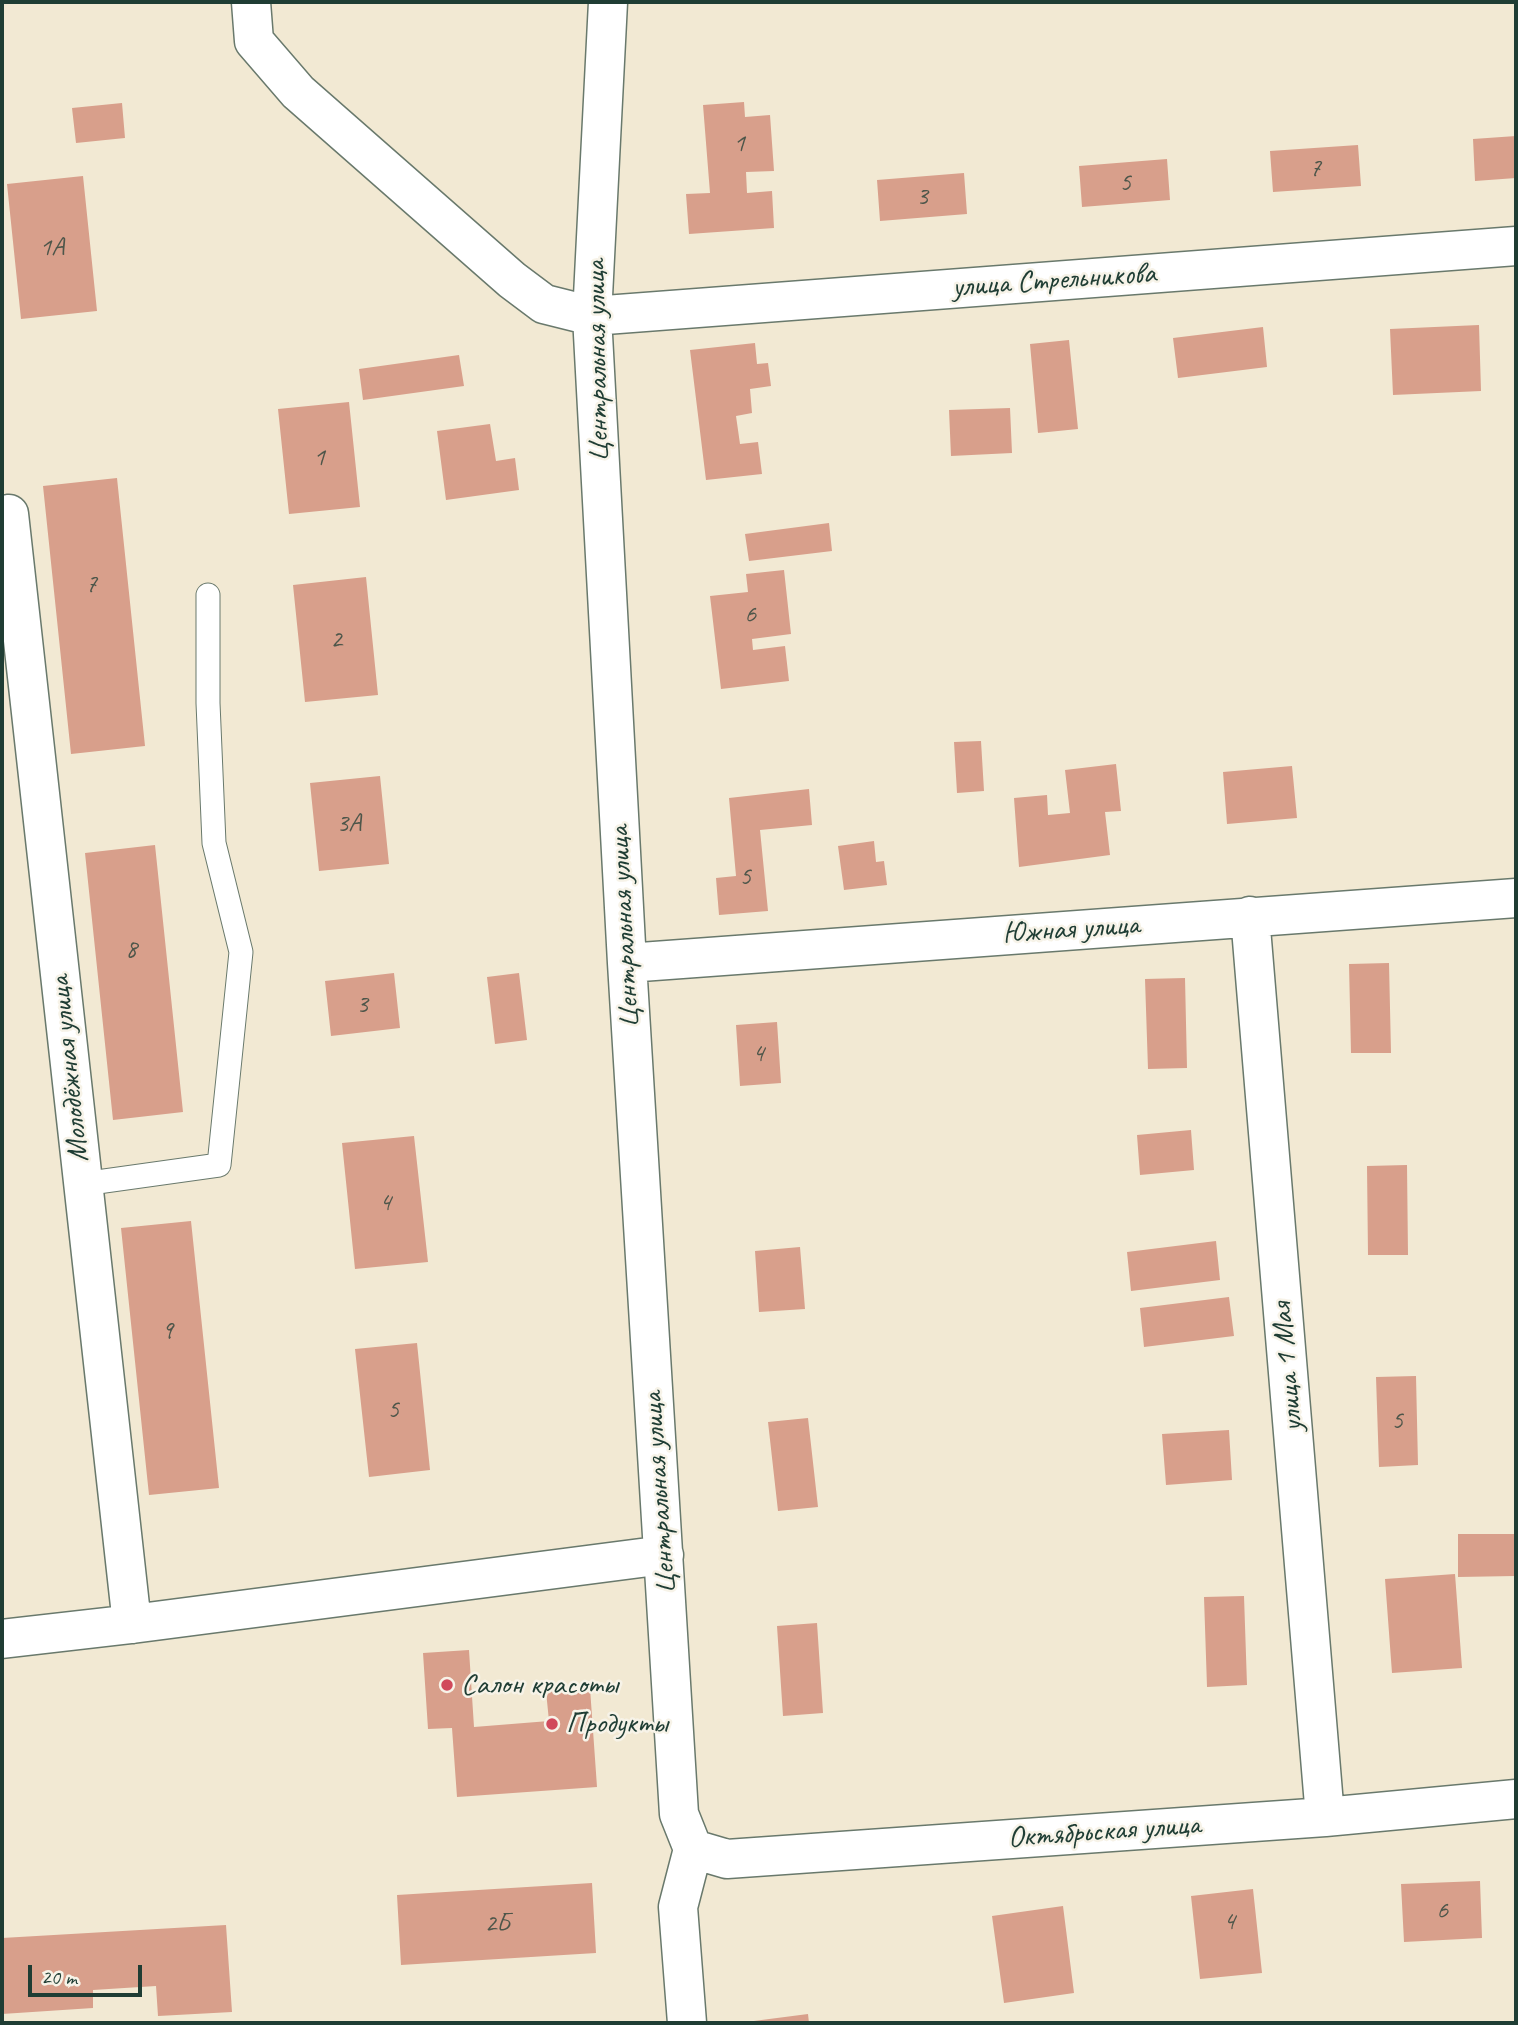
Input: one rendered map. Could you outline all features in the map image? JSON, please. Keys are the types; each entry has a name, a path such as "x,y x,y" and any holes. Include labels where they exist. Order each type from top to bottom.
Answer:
{"street":[{"name":"улица Стрельникова","path":"251,2 254,41 298,92 512,280 544,304 592,316 1516,246"},
{"name":"Центральная улица","path":"608,2 592,316 626,964 680,1814 694,1849"},
{"name":"Молодёжная улица","path":"9,514 132,1624"},
{"name":"Южная улица","path":"626,964 1516,898"},
{"name":"улица 1 Мая","path":"1250,916 1325,1817"},
{"path":"2,1639 664,1555"},
{"name":"Октябрьская улица","path":"694,1849 727,1859 1325,1817 1516,1799"},
{"path":"687,2023 678,1907 694,1849"}],"lane":[{"path":"83,1184 219,1165 241,952 214,843 208,703 208,595"}],"building":[{"path":"744,102 745,117 770,115 774,171 746,172 747,193 772,191 774,228 689,234 686,194 710,193 703,105"},
{"path":"122,103 125,138 76,143 72,108"},
{"path":"1516,136 1516,178 1475,181 1473,139"},
{"path":"1358,145 1361,186 1273,192 1270,151"},
{"path":"1167,159 1170,200 1082,207 1079,166"},
{"path":"964,173 967,214 880,221 877,180"},
{"path":"83,176 97,311 21,319 7,184"},
{"path":"1479,325 1481,391 1393,395 1390,329"},
{"path":"1263,327 1267,367 1178,378 1173,338"},
{"path":"1069,340 1078,429 1038,433 1030,344"},
{"path":"755,343 757,364 768,363 771,386 750,389 752,413 736,416 740,444 758,442 762,474 706,480 690,350"},
{"path":"459,355 464,386 363,400 359,369"},
{"path":"349,402 360,507 289,514 278,409"},
{"path":"1010,408 1012,453 951,456 949,410"},
{"path":"490,424 496,461 515,458 519,490 446,500 437,431"},
{"path":"117,478 145,746 71,754 43,486"},
{"path":"829,523 832,551 749,561 745,534"},
{"path":"784,570 791,634 752,639 753,650 785,646 789,681 721,689 710,596 748,592 746,574"},
{"path":"366,577 378,695 305,702 293,585"},
{"path":"981,741 984,791 957,793 954,742"},
{"path":"1116,764 1121,811 1105,812 1110,855 1019,867 1014,798 1047,795 1048,815 1070,813 1065,770"},
{"path":"1292,766 1297,818 1227,824 1223,772"},
{"path":"380,776 389,864 319,871 310,783"},
{"path":"809,789 812,825 760,830 768,911 719,915 716,878 736,876 729,798"},
{"path":"874,841 876,862 884,861 887,885 844,890 838,846"},
{"path":"155,845 183,1112 113,1120 85,853"},
{"path":"1389,963 1391,1053 1351,1053 1349,964"},
{"path":"394,973 400,1028 331,1036 325,981"},
{"path":"519,973 527,1040 495,1044 487,977"},
{"path":"1185,978 1187,1068 1148,1069 1145,979"},
{"path":"777,1022 781,1083 740,1086 736,1025"},
{"path":"1191,1130 1194,1170 1140,1175 1137,1135"},
{"path":"414,1136 428,1262 355,1269 342,1143"},
{"path":"1407,1165 1408,1255 1368,1255 1367,1166"},
{"path":"191,1221 219,1488 149,1495 121,1228"},
{"path":"1216,1241 1220,1280 1131,1291 1127,1252"},
{"path":"800,1247 805,1309 759,1312 755,1251"},
{"path":"1229,1297 1234,1336 1144,1347 1140,1308"},
{"path":"417,1343 430,1470 369,1477 355,1349"},
{"path":"1416,1376 1418,1465 1379,1467 1376,1377"},
{"path":"808,1418 818,1507 778,1511 768,1422"},
{"path":"1229,1430 1232,1480 1166,1485 1162,1434"},
{"path":"1458,1534 1515,1534 1515,1576 1458,1577"},
{"path":"1455,1574 1462,1668 1392,1673 1385,1579"},
{"path":"1244,1596 1247,1685 1207,1687 1204,1597"},
{"path":"817,1623 823,1713 783,1716 777,1626"},
{"name":"Продукты","path":"469,1650 474,1727 549,1721 546,1691 590,1688 597,1787 457,1797 452,1728 428,1729 423,1653"},
{"path":"1480,1881 1482,1938 1404,1942 1401,1884"},
{"path":"592,1883 596,1953 401,1965 397,1895"},
{"path":"1253,1889 1262,1973 1200,1979 1191,1896"},
{"path":"1063,1906 1074,1993 1004,2003 992,1916"},
{"path":"226,1925 232,2012 158,2016 156,1986 93,1990 93,2008 2,2014 2,1938"},
{"path":"808,2014 809,2023 746,2023 746,2022"}],"place":[{"name":"Салон красоты","path":"447,1685"},
{"name":"Продукты","path":"552,1724"}]}
